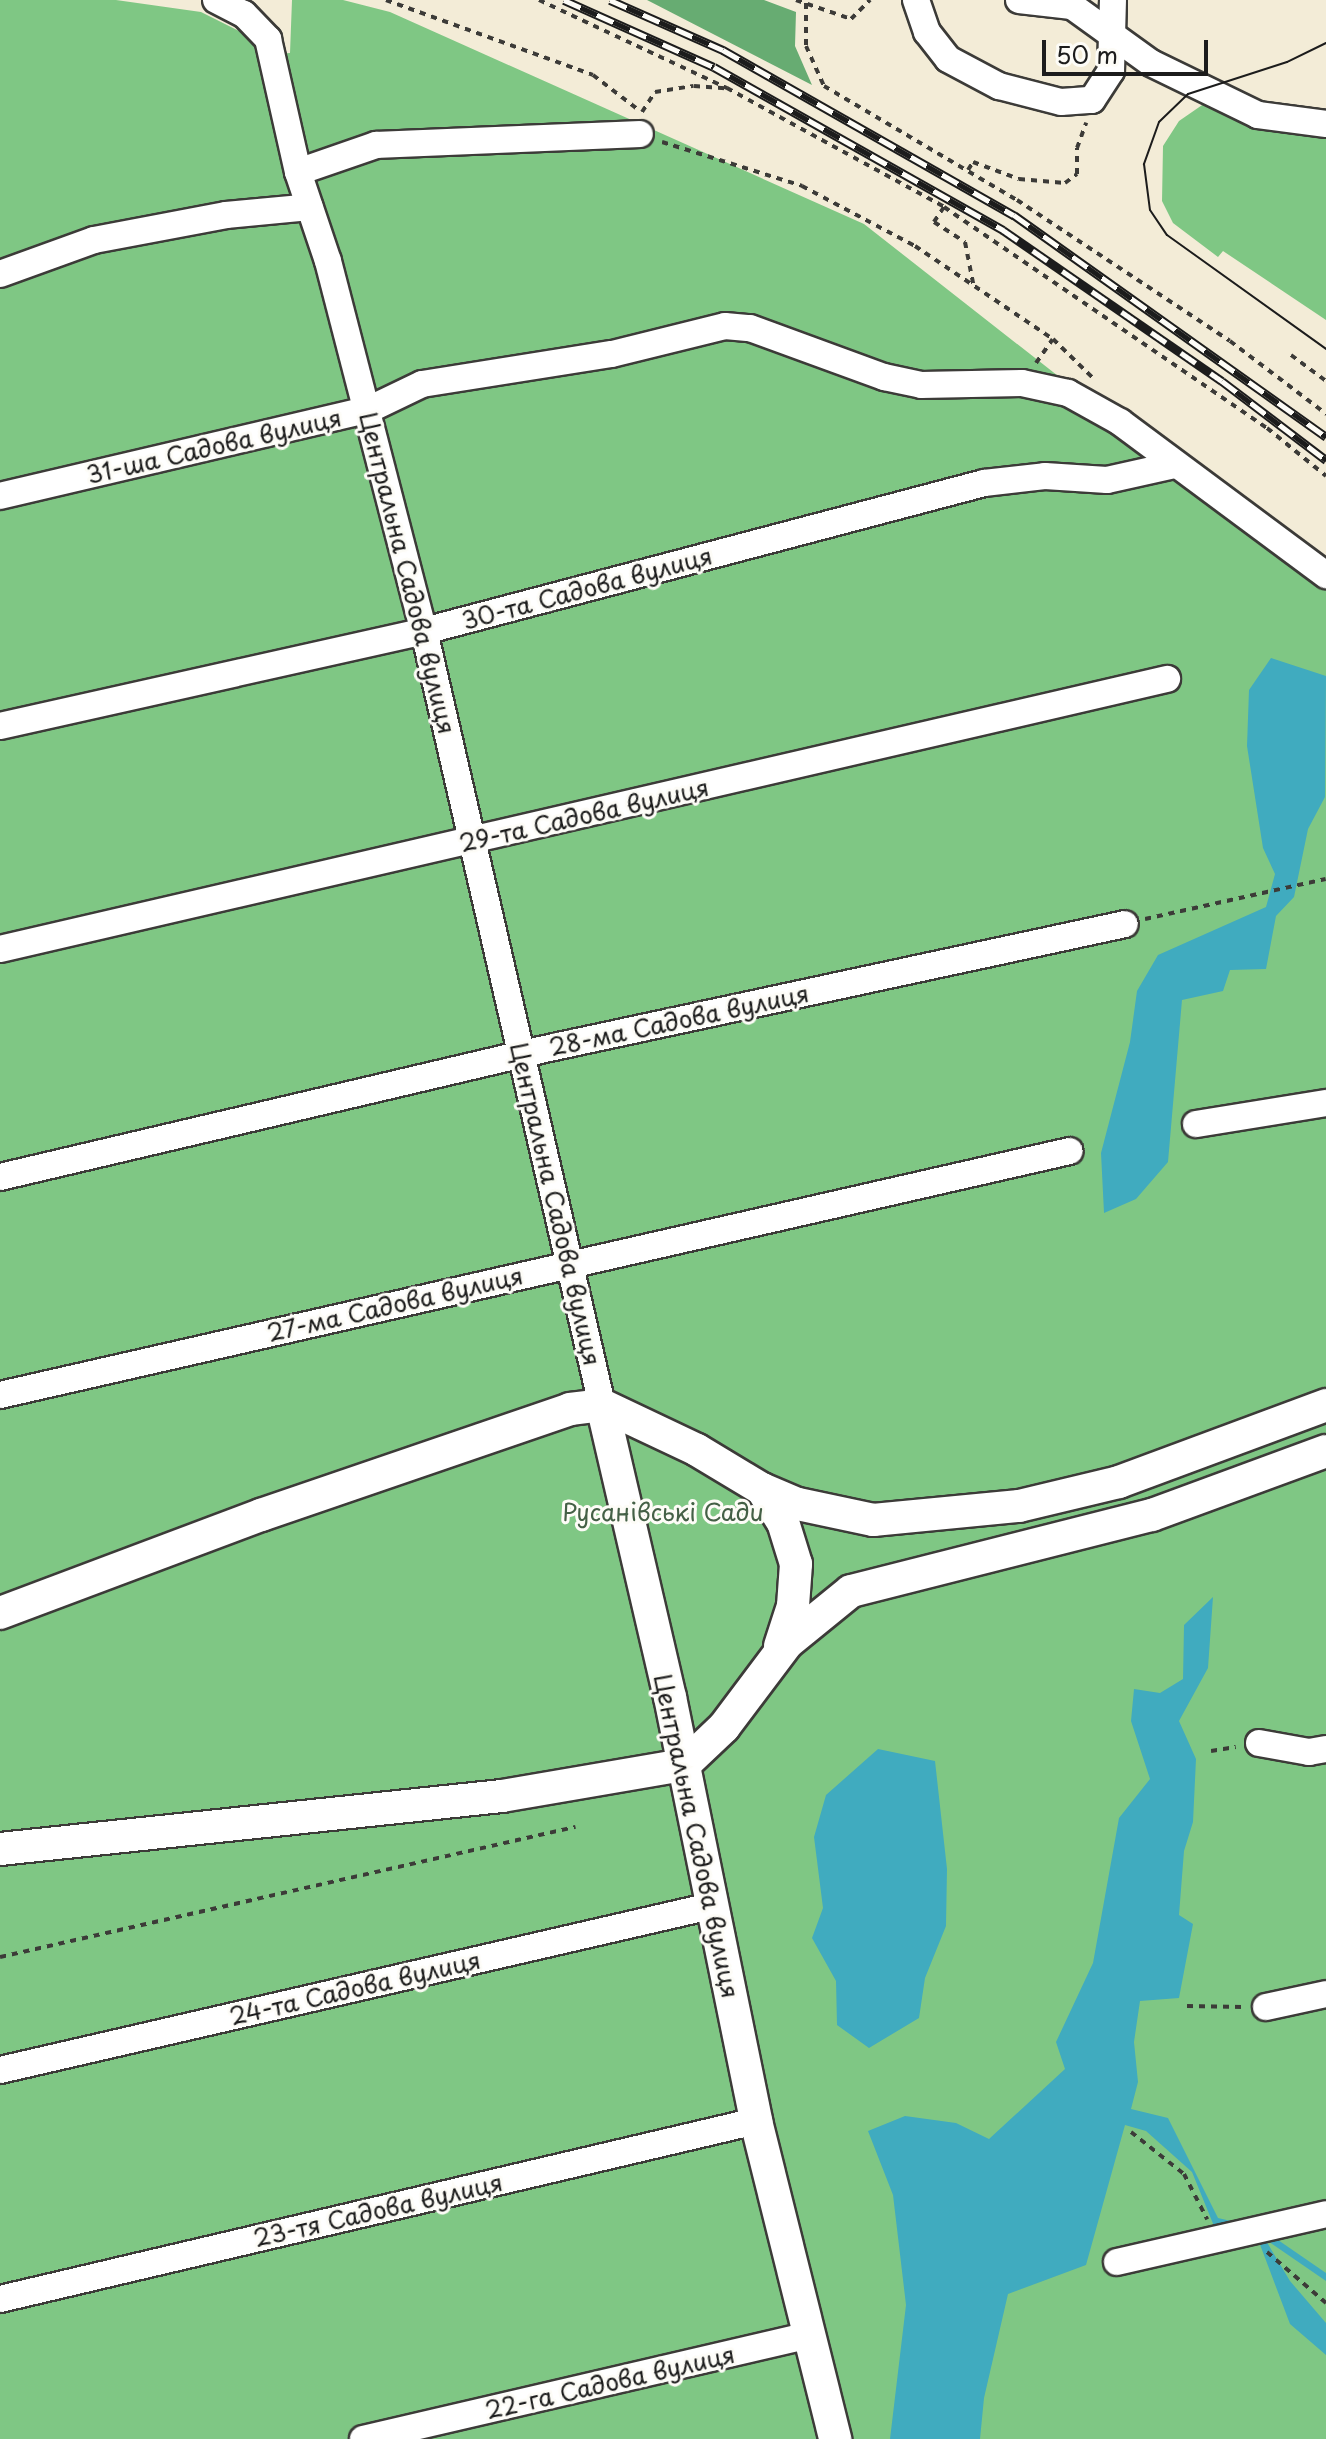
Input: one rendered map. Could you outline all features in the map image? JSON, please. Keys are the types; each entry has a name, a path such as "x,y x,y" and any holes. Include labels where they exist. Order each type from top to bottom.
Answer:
{"main road":[{"path":"0,1613 261,1515 570,1409 602,1405 697,1450 762,1489 798,1504 873,1520 1019,1506 1183,1462 1326,1405"},
{"name":"Центральна Садова вулиця","path":"602,1405 684,1765 756,2121 835,2439"},
{"path":"0,1849 502,1796 684,1765 724,1727 777,1657 819,1612 851,1591 1152,1515 1326,1451"},
{"path":"762,1489 783,1522 796,1564 793,1606 777,1657"}],"street":[{"name":"Центральна Садова вулиця","path":"216,0 244,14 268,39 298,172 368,410 424,631 602,1405"},
{"path":"916,0 927,32 948,59 999,86 1061,102 1092,100 1111,71 1109,29 1113,0"},
{"path":"1019,0 1072,6 1109,29 1151,63 1258,115 1326,124"},
{"path":"298,172 376,145 640,134"},
{"path":"0,274 94,240 226,215 310,207"},
{"name":"31-ша Садова вулиця","path":"0,496 368,410 422,384 612,354 725,326 750,328 884,377 921,385 1022,383 1068,393 1120,422 1326,575"},
{"name":"30-та Садова вулиця","path":"0,726 424,631 984,483 1045,476 1107,480 1174,465"},
{"name":"29-та Садова вулиця","path":"0,949 1167,679"},
{"name":"28-ма Садова вулиця","path":"0,1177 521,1054 1125,924"},
{"path":"1196,1124 1326,1103"},
{"name":"27-ма Садова вулиця","path":"0,1395 1070,1151"},
{"path":"1259,1743 1309,1752 1326,1749"},
{"name":"24-та Садова вулиця","path":"0,2070 711,1906"},
{"path":"1266,2007 1326,1994"},
{"name":"23-тя Садова вулиця","path":"0,2299 756,2121"},
{"path":"1117,2262 1326,2214"},
{"name":"22-га Садова вулиця","path":"363,2439 810,2335"}],"path":[{"path":"386,0 593,75 642,113 655,92 694,86 727,88"},
{"path":"539,0 727,88 944,207 1267,428 1326,476"},
{"path":"796,0 851,19 870,0"},
{"path":"806,3 806,46 824,86 968,170 1221,335 1326,414"},
{"path":"968,170 973,162 1019,179 1065,183 1077,174 1077,148 1092,100"},
{"path":"640,134 681,152 716,157 802,186 915,246 1053,339 1102,387 1120,422"},
{"path":"944,207 934,222 965,242 974,288"},
{"path":"1291,355 1326,381"},
{"path":"1125,924 1326,879"},
{"path":"0,1957 575,1827"},
{"path":"1187,2006 1266,2007"},
{"path":"1131,2132 1184,2174 1217,2239"},
{"path":"1278,2260 1326,2303"}],"green space":[{"name":"Русанівські Сади","path":"0,0 116,0 201,12 253,38 259,55 290,53 292,0 343,0 390,12 864,224 1326,586 1326,2439 0,2439"},
{"path":"647,0 764,0 796,12 795,46 812,85"},
{"path":"1208,101 1326,131 1326,320 1223,251 1218,257 1173,223 1162,201 1163,146 1179,121"}],"water":[{"path":"1271,658 1326,676 1325,797 1308,829 1294,897 1276,916 1266,969 1230,970 1223,991 1182,1000 1168,1162 1136,1199 1104,1213 1101,1153 1130,1042 1137,991 1158,955 1266,907 1275,874 1263,848 1247,746 1249,690"},
{"path":"1213,1597 1208,1668 1179,1721 1196,1759 1193,1822 1184,1851 1179,1915 1193,1924 1179,1998 1140,2001 1134,2042 1138,2082 1131,2109 1168,2118 1218,2218 1274,2231 1278,2240 1326,2273 1326,2281 1265,2239 1290,2281 1326,2323 1326,2355 1290,2324 1256,2234 1214,2226 1192,2172 1146,2131 1125,2125 1086,2265 1008,2294 984,2398 980,2439 890,2439 906,2305 893,2195 868,2131 905,2116 956,2123 989,2139 1065,2069 1056,2042 1093,1963 1119,1818 1150,1779 1131,1721 1134,1689 1160,1693 1183,1679 1184,1625"},
{"path":"878,1749 935,1761 947,1869 946,1926 925,1978 919,2018 869,2048 837,2025 836,1981 812,1938 823,1908 814,1837 826,1795"}],"tram line":[{"path":"1326,43 1287,62 1188,94 1159,122 1144,164 1150,210 1167,235 1326,349"}],"railway":[{"path":"564,0 714,67 1003,230 1222,381 1326,460"},
{"path":"610,0 723,50 1014,215 1326,437"}]}
